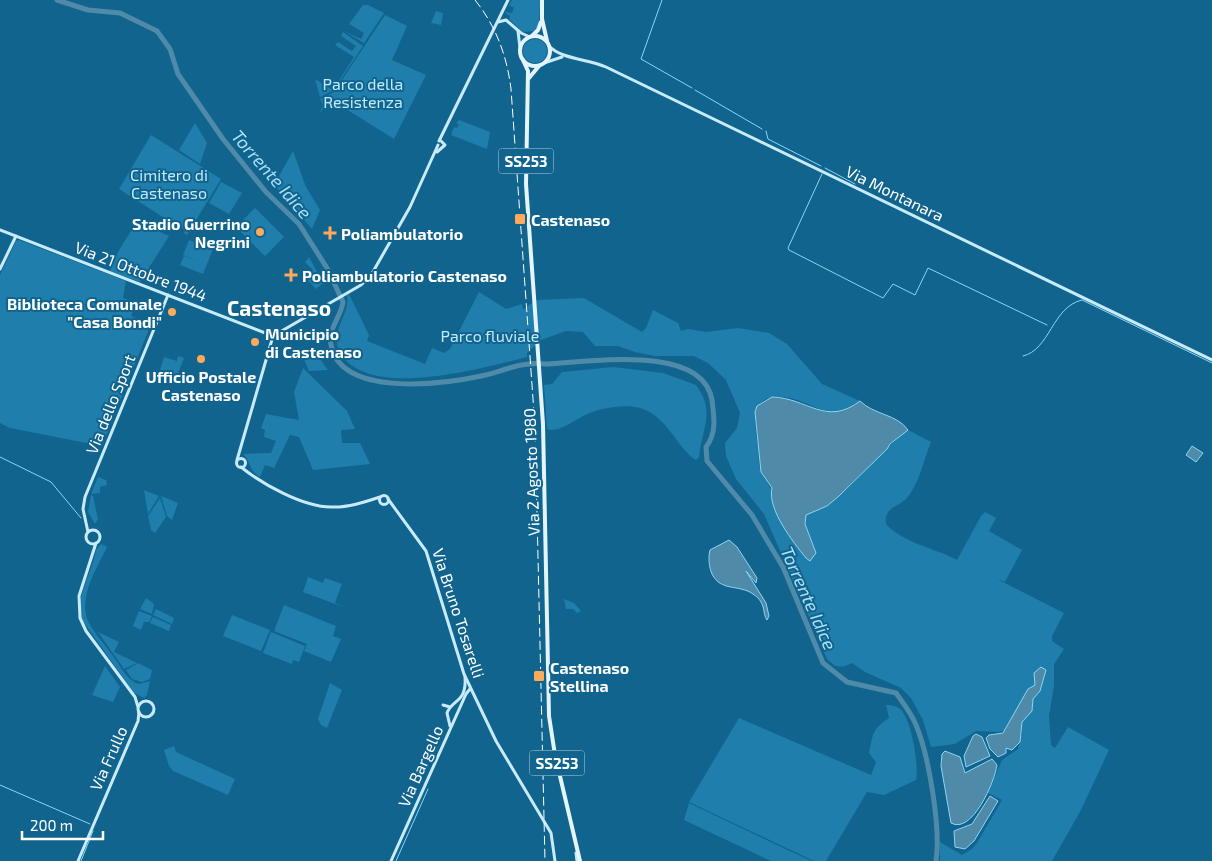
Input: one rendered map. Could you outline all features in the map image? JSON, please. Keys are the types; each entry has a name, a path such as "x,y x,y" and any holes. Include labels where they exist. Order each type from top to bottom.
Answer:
{"main road":[{"path":"528,80 550,54 542,20 542,0"},
{"path":"520,48 524,41 538,30 542,20"},
{"path":"531,37 539,37 549,45"},
{"name":"SS253","path":"520,48 523,60"},
{"path":"523,60 530,65 539,66"},
{"name":"Via 2 Agosto 1980","path":"523,60 528,71 526,184 544,438 549,716 555,755 576,837 579,861"}],"street":[{"path":"244,461 236,460 273,336 365,282 376,268 410,207 508,0"},
{"path":"497,22 506,20 518,30 531,37"},
{"path":"518,30 520,48"},
{"name":"Via Montanara","path":"549,45 556,53 588,60 606,67 1212,360"},
{"name":"Via Montanara","path":"544,63 564,56"},
{"path":"445,143 446,130"},
{"path":"439,145 444,146 445,143"},
{"path":"439,145 445,143"},
{"name":"Via 21 Ottobre 1944","path":"0,230 273,336"},
{"path":"0,269 16,236"},
{"name":"Via dello Sport","path":"88,532 83,509 85,498 168,295"},
{"path":"240,444 244,461 251,476"},
{"name":"Via Bruno Tosarelli","path":"236,460 236,465 251,476 320,506 337,507 370,501 380,497"},
{"path":"241,467 244,461"},
{"path":"385,495 388,499 383,504 380,497 385,495"},
{"name":"Via Bruno Tosarelli","path":"388,499 423,546 429,558 470,689 496,741 551,833 555,861"},
{"name":"Via Bruno Tosarelli","path":"370,501 383,504 397,511"},
{"path":"87,524 100,536 79,596 80,618 86,631 135,697 139,712 145,717 152,715 154,707 150,701 143,701 135,697"},
{"path":"93,553 90,543 86,540 88,532 94,530"},
{"path":"90,543 96,543"},
{"path":"464,674 464,690 470,689"},
{"name":"Via Bargello","path":"391,861 470,689"},
{"name":"Via Bargello","path":"450,729 447,713 459,701 464,690"},
{"path":"138,707 143,701"},
{"name":"Via Bargello","path":"443,705 451,707"},
{"name":"Via Frullo","path":"78,861 138,721 139,712"},
{"name":"Via Frullo","path":"138,721 145,717"}],"green space":[{"path":"512,0 540,0 539,25 534,31 523,32 509,19 510,16 505,13 512,13 514,7 509,6"},
{"path":"363,5 368,5 384,13 364,43 344,31 361,39 364,33 349,24"},
{"path":"436,11 443,13 441,25 431,23"},
{"name":"Parco della Resistenza","path":"385,15 407,26 392,60 426,75 394,139 330,99 320,113 323,105 320,99 334,92"},
{"path":"343,32 363,46 334,90 320,97 315,79 333,90 354,57 335,45 338,42 352,51 356,46 341,36"},
{"path":"535,39 543,43 547,51 543,59 535,63 527,59 523,51 527,43"},
{"path":"459,120 490,132 487,149 451,135 454,127 457,128 459,124 456,123"},
{"path":"195,123 207,143 200,164 179,150"},
{"name":"Cimitero di Castenaso","path":"151,135 221,179 187,235 184,233 185,230 171,222 169,224 165,222 166,219 119,189"},
{"path":"293,151 306,187 320,210 312,229 265,174 252,155 256,152 278,178"},
{"path":"221,182 242,193 229,214 209,203"},
{"name":"Stadio Guerrino Negrini","path":"255,208 284,237 265,256 236,227"},
{"path":"137,221 169,236 140,282 110,271 118,252"},
{"path":"19,240 126,281 123,298 137,303 131,316 151,324 102,446 10,428 0,423 0,275 16,241"},
{"path":"189,240 213,249 203,274 180,265 184,256 199,262 183,255"},
{"path":"309,257 323,283 316,289 305,277 313,270 305,262"},
{"name":"Parco fluviale","path":"479,292 506,309 522,304 523,309 537,300 584,298 642,332 646,328 653,310 678,323 681,331 688,329 706,332 738,328 769,333 787,344 822,384 860,401 848,408 829,412 794,399 771,397 763,401 756,413 755,421 761,471 781,504 816,553 805,524 806,515 825,507 838,497 887,448 908,430 931,442 921,472 911,493 889,511 886,524 893,531 910,541 957,560 981,516 985,512 996,518 989,531 1022,550 1005,582 997,579 1064,613 1052,636 1052,641 1064,649 1054,664 1054,686 1049,716 1051,745 1055,748 1068,727 1109,750 1081,810 1052,861 940,861 940,842 962,855 972,849 977,843 1002,800 988,793 1002,760 1018,749 1022,732 1015,728 999,732 976,731 955,744 931,747 923,720 911,698 901,688 865,672 852,663 839,667 827,659 764,514 736,479 726,456 725,443 737,428 740,413 726,380 708,363 694,356 655,356 618,346 595,346 583,332 566,331 541,340 527,353 527,357 483,368 427,377 398,378 373,375 353,366 339,350 337,336 346,309 347,295 349,294 369,335 367,341 425,364 432,348 444,353 450,349"},
{"path":"178,356 184,358 176,379 159,373 164,357 177,361"},
{"path":"304,359 320,359 328,370 309,371"},
{"path":"613,367 663,373 696,385 702,395 707,412 699,457 696,460 689,455 658,418 640,408 614,407 595,411 563,427 552,430 547,429 544,385 552,384 562,372"},
{"path":"303,368 347,411 355,429 341,430 342,443 360,443 370,464 313,470 299,437 290,435 274,468 265,465 260,477 256,475 243,454 271,453 276,441 264,437 265,430 261,428 266,414 299,420 294,392"},
{"path":"98,477 106,480 107,485 100,487 100,493 91,494"},
{"path":"144,490 159,496 148,514"},
{"path":"91,495 93,496 98,519 95,524 88,512"},
{"path":"161,496 178,503 172,520 167,516"},
{"path":"160,498 166,517 155,533 151,530 148,516"},
{"path":"101,544 107,547 94,573 87,593 85,602 88,621 131,680 139,684 150,681 147,695 144,698 134,693 82,620 80,611 82,593 96,550"},
{"path":"308,577 323,583 325,578 342,584 335,603 346,608 303,592"},
{"path":"146,598 154,604 152,614 140,609"},
{"path":"564,599 574,603 581,611 577,613 573,609 566,609"},
{"path":"284,605 336,626 333,636 341,639 331,662 304,651 307,644 274,631"},
{"path":"156,609 174,618 172,624 153,615"},
{"path":"139,611 152,616 149,622 144,622 141,630 133,626"},
{"path":"232,615 270,630 261,651 223,636"},
{"path":"153,617 171,625 169,631 150,623"},
{"path":"98,632 119,642 114,652 137,663 124,669"},
{"path":"271,632 305,646 299,662 293,660 292,664 263,653"},
{"path":"138,663 152,670 150,679 142,682 132,679 126,670"},
{"path":"105,666 120,687 113,702 92,695"},
{"path":"330,683 342,690 327,728 321,725 318,719"},
{"path":"886,705 894,706 905,716 911,733 915,755 916,780 884,795 867,792 826,861 814,861 689,802 739,718 871,775 876,762 869,753 871,741 879,725 889,718"},
{"path":"174,746 176,752 235,779 228,795 173,771 169,766 164,750"},
{"path":"689,803 812,861 771,861 684,820"}],"shaded area":[{"path":"772,397 827,411 848,408 860,401 872,409 892,417 908,430 890,444 827,506 806,515 805,524 816,553 810,561 782,525 773,506 772,488 761,472 755,412 757,406"},
{"path":"1192,446 1203,453 1196,462 1186,455"},
{"path":"729,540 737,547 757,578 756,583 746,571 766,603 769,616 767,620 757,597 748,591 725,586 716,580 712,574 709,562 710,550"},
{"path":"1041,667 1046,670 1040,691 1033,699 1032,711 1022,722 1020,742 1012,750 1006,748 1006,753 998,757 990,749 986,738 989,735 1003,733 1028,689 1035,685 1034,673"},
{"path":"976,734 982,737 990,756 966,767 964,756 973,736"},
{"path":"945,751 960,757 965,773 992,759 997,765 992,782 981,804 967,821 959,825 951,823 941,766 942,754"},
{"path":"990,796 998,801 974,841 965,849 955,847 954,831 972,824"}],"waterway":[{"name":"Torrente Idice","path":"57,0 88,10 120,13 157,31 170,49 178,74 223,139 266,192 299,224 327,268 343,302 331,333 331,345 339,362 353,373 373,380 420,384 487,375 531,364 615,359 666,363 688,370 704,382 712,400 714,419 712,436 706,447 707,461 752,515 783,567 823,663 847,682 896,693 914,721 921,738 933,793 937,831 936,861"},
{"path":"662,0 641,59 692,88"},
{"path":"695,90 762,129"},
{"path":"766,131 768,139 821,166"},
{"path":"825,168 855,184"},
{"path":"822,174 788,248 789,250 883,298 893,284 915,295 928,268 1047,325"},
{"path":"1023,356 1039,346 1064,311 1072,304 1082,300 1212,363"},
{"path":"0,457 51,482 81,518"},
{"path":"0,785 90,824"},
{"path":"396,861 428,789"},
{"path":"81,861 93,831"}],"railway":[{"path":"475,0 495,31 507,65 511,89 535,427 545,861"}],"place":[{"name":"Castenaso","path":"520,219"},
{"name":"Stadio Guerrino Negrini","path":"260,232"},
{"name":"Poliambulatorio","path":"330,233"},
{"name":"Poliambulatorio Castenaso","path":"291,275"},
{"name":"Biblioteca Comunale \"Casa Bondi\"","path":"172,312"},
{"name":"Municipio di Castenaso","path":"255,342"},
{"name":"Ufficio Postale Castenaso","path":"201,359"},
{"name":"Castenaso Stellina","path":"539,676"}],"district":[{"name":"Castenaso","path":"279,307"}]}
